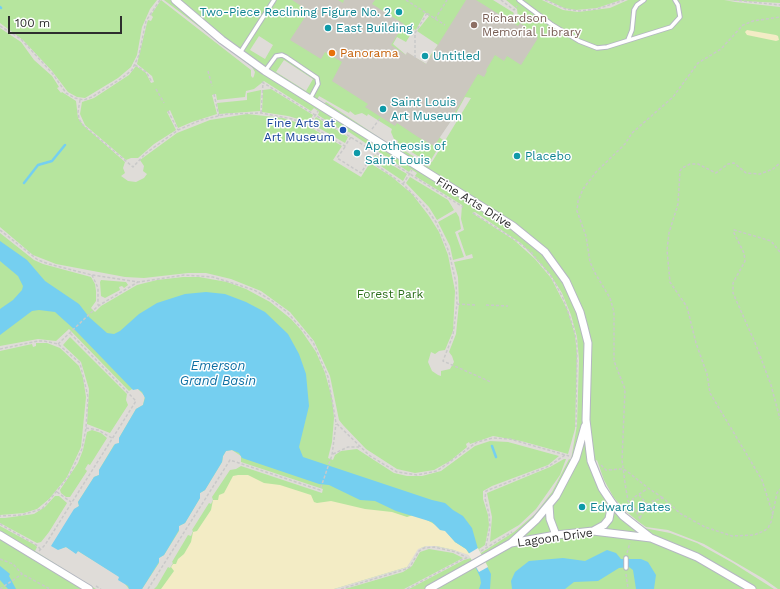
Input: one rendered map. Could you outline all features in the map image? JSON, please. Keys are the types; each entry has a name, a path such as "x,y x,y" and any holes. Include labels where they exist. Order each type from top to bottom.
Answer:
{"street":[{"name":"Fine Arts Drive","path":"177,1 240,54 265,72 512,226 545,252 566,281 580,312 588,343 586,420 591,461 602,488 612,503 623,516 651,538"},
{"name":"Fine Arts Drive","path":"511,543 549,505 567,478 576,458 586,420"},
{"path":"593,532 604,525 609,519 612,503"},
{"path":"549,505 550,519 556,535"},
{"name":"Lagoon Drive","path":"429,589 472,560 511,543 556,535 593,532 651,538 697,557 752,589"},
{"path":"0,535 92,587"}],"lane":[{"path":"240,54 274,0"},
{"path":"628,40 632,30 634,10 637,5 644,0"},
{"path":"520,1 551,24 588,45 602,48 671,27 675,24 680,12 675,0"},
{"path":"265,72 273,58 279,55 286,57 314,74 319,82 309,100"},
{"path":"626,558 626,568"}],"path":[{"path":"0,26 21,39 38,60 53,74 66,93 80,100 92,97 122,78 135,64 139,55 143,28 149,14 160,0"},
{"path":"406,0 445,25"},
{"path":"436,19 447,0"},
{"path":"501,0 514,10 520,1"},
{"path":"545,0 566,9 578,11 597,9 624,0"},
{"path":"734,0 780,5"},
{"path":"415,58 415,33 427,13"},
{"path":"640,520 628,501 623,469 625,389 614,361 614,312 610,298 590,262 586,236 577,210 578,201 583,189 596,172 625,144 632,133 673,97 698,63 721,49 743,25 753,21 780,17"},
{"path":"135,64 146,72 152,82"},
{"path":"208,71 212,86"},
{"path":"261,113 263,83 463,207"},
{"path":"156,89 164,103"},
{"path":"214,94 218,116"},
{"path":"80,100 78,112 83,125 133,167 146,153 178,130 201,120 236,113 261,113 284,117 309,125 345,146"},
{"path":"168,111 178,130"},
{"path":"309,125 318,111"},
{"path":"372,129 381,117"},
{"path":"351,137 337,158 361,173 375,152"},
{"path":"369,160 403,184 426,208 443,238 454,274 457,304 453,335 443,361 491,382"},
{"path":"773,515 762,480 712,397 707,374 696,343 687,307 670,282 667,250 669,233 678,204 680,171 682,168 690,164 698,164 716,173 728,164 734,163 746,173 760,174 773,169 780,163"},
{"path":"403,184 412,170"},
{"path":"473,213 514,239 531,252 551,276 565,302 574,329 578,349 576,432"},
{"path":"0,230 38,260 92,275 138,282 184,275 213,277 242,285 271,300 287,312 313,342 328,377 336,423 332,455 320,490 230,460 148,589"},
{"path":"780,252 771,241 734,230 744,253 745,261 734,283 734,293 771,385 780,418"},
{"path":"92,275 98,288 98,306"},
{"path":"58,344 98,306 138,282"},
{"path":"457,304 478,305"},
{"path":"486,305 508,306"},
{"path":"40,549 45,544 136,400 70,332"},
{"path":"0,349 44,341 58,344 72,355 81,366 88,394 86,428 82,449 69,476 44,507 34,512 16,516 0,516"},
{"path":"336,423 359,447 382,464 397,472 417,475 437,471 477,442 493,438 510,439 565,455 549,466 486,491 485,498 490,514 490,526 486,546 482,555"},
{"path":"86,428 98,430 112,438"},
{"path":"332,455 348,447 359,447"},
{"path":"567,461 570,452"},
{"path":"598,462 606,470 623,469 692,520 705,527 732,536 747,536 764,531 771,522 777,493 780,489"},
{"path":"632,506 634,498 648,488"},
{"path":"56,492 71,502"},
{"path":"639,494 648,505"},
{"path":"639,522 642,513 648,505 653,501 663,498"},
{"path":"0,524 38,546 40,549 38,551 42,554"},
{"path":"486,546 515,530"},
{"path":"626,558 629,544"},
{"path":"340,589 406,569 413,563 417,554 424,548 434,547 456,552 472,560"},
{"path":"407,589 466,557"},
{"path":"0,559 13,564 22,574 50,589"},
{"path":"626,568 628,589"},
{"path":"0,589 22,574"},
{"path":"92,587 101,589"}],"green space":[{"name":"Forest Park","path":"0,0 780,0 780,589 0,589"}],"sand":[{"path":"747,30 776,35 778,36 779,40 776,41 747,35 745,32"},
{"path":"248,475 264,483 280,485 311,495 314,502 317,503 331,501 365,509 392,512 407,517 413,515 425,519 445,530 455,542 466,549 470,555 436,546 426,546 421,548 407,567 334,589 161,589 174,571 171,567 173,564 176,564 178,559 184,554 191,542 193,532 197,531 211,510 213,500 218,500 219,495 224,493 233,476"}],"shaded area":[{"path":"157,0 161,0 151,15 153,17 151,21 148,20 137,64 152,76 154,82 151,83 146,73 136,66 129,75 94,98 82,102 80,114 85,125 126,160 138,158 154,144 176,130 167,112 170,110 178,128 217,114 212,95 216,94 217,100 245,97 246,91 254,89 264,81 311,111 314,108 319,112 318,115 341,130 349,132 409,172 411,169 417,173 415,176 462,205 461,219 464,230 458,233 466,256 472,254 473,258 454,262 458,277 459,303 456,334 449,352 454,362 450,369 441,371 441,376 432,371 428,362 431,352 435,354 439,351 445,350 453,331 455,291 448,255 439,232 429,216 412,194 392,177 370,163 361,177 333,160 342,146 308,126 283,118 247,114 210,120 177,133 140,160 144,166 143,171 147,174 144,178 136,182 128,181 121,176 125,173 123,168 125,162 84,126 78,118 76,101 62,92 61,93 52,76 34,60 21,42 0,28 0,23 23,40 52,71 68,92 77,97 85,98 118,78 131,67 137,55 142,27 150,9","holes":["271,89 313,115 309,122 288,116 262,112 263,90","261,90 260,111 219,114 217,103 247,100 247,93","316,117 348,137 345,143 312,124","375,155 407,174 403,181 372,160","410,177 448,200 454,210 437,220 429,207 406,183","456,212 459,217 461,229 455,232 464,257 453,260 450,246 438,222"]},
{"path":"161,0 164,0 252,67 255,72 253,78 251,76 251,70"},
{"path":"493,0 506,0 517,9 518,17 512,28 507,24 514,13"},
{"path":"542,0 547,0 564,8 576,10 597,8 621,0 628,0 610,8 578,12 563,10"},
{"path":"724,0 780,3 780,7 735,2"},
{"path":"425,13 429,16 417,31 438,45 430,56 428,65 407,53 406,55 393,44 397,37 406,42 414,29 416,30"},
{"path":"259,36 273,45 265,59 250,50"},
{"path":"284,60 313,79 306,91 276,72"},
{"path":"319,96 349,113 350,111 355,115 362,113 367,116 368,114 392,129 391,132 394,139 398,141 397,143 426,161 431,160 443,140 439,137 455,115 465,97 471,98 432,162 429,163 431,164 429,167 423,163 421,166 416,162 416,158 394,144 386,142 326,102 324,104 317,100"},
{"path":"475,212 522,244 550,274 562,293 571,315 577,337 579,360 577,425 571,460 569,459 552,492 535,514 514,532 481,553 479,549 485,545 489,525 488,515 483,499 483,491 492,486 548,465 559,456 508,442 490,441 475,446 441,471 422,476 407,476 394,473 357,449 341,451 335,455 333,460 328,458 332,442 334,418 332,398 325,373 316,352 301,330 291,319 270,302 246,289 227,282 199,277 183,277 157,280 137,285 101,306 95,312 91,308 96,301 96,291 95,284 91,277 43,264 34,260 0,233 0,227 33,255 56,264 125,277 144,278 188,273 206,273 231,279 261,291 290,312 314,341 330,376 339,420 366,449 397,469 415,473 434,470 450,461 467,447 466,444 469,442 470,444 493,436 521,441 568,454 575,429 577,355 575,335 568,311 551,278 535,259 514,240 472,213","holes":["101,280 126,282 128,285 124,288 122,286 119,287 120,290 105,298 101,296","566,459 560,475 536,509 519,525 490,542 492,517 487,493 550,467"]},
{"path":"69,329 129,391 132,389 138,389 145,396 143,405 136,409 119,438 119,443 114,445 99,470 99,475 94,477 78,502 79,506 75,509 59,549 66,547 76,553 78,551 120,577 129,589 96,589 35,551 37,547 35,545 0,526 0,523 37,543 41,542 67,503 59,496 55,496 45,507 34,514 0,518 0,515 24,513 37,509 49,499 67,477 81,447 86,397 83,378 79,366 60,348 47,343 36,343 36,346 33,347 32,344 0,351 0,346 38,339 56,341","holes":["70,337 127,394 126,400 128,405 110,433 87,424 89,389 81,362 63,345","92,430 101,433 107,438 90,465 88,464 85,469 87,471 70,497 66,497 60,490 78,463 87,432"]},
{"path":"232,450 241,456 241,462 323,489 322,493 241,466 230,470 212,497 213,500 211,504 209,503 192,530 191,536 188,535 170,568 168,567 157,586 154,589 142,589 159,563 159,558 164,555 179,531 179,526 185,523 200,498 200,493 205,490 222,462 226,451"},
{"path":"597,460 604,480 614,498 628,513 646,527 668,530 704,544 764,579 778,589 774,589 733,563 697,543 670,533 644,528 617,506 602,481 595,461"},
{"path":"426,546 436,546 454,550 469,555 471,558 464,560 409,589 404,589 463,558 453,553 429,549 420,552 412,566 403,572 345,589 334,589 407,567 418,549"}],"water":[{"name":"Emerson Grand Basin","path":"0,241 27,260 45,281 79,304 89,317 107,333 114,334 120,331 139,314 157,303 185,294 206,292 225,294 246,302 265,312 288,334 299,354 306,374 309,406 299,447 303,457 445,503 463,516 472,528 478,549 491,574 490,589 479,589 481,583 480,577 469,553 466,549 455,542 445,531 440,530 432,522 396,511 375,501 360,500 329,485 319,484 242,458 239,453 232,450 226,451 222,462 205,490 200,493 200,498 185,523 179,526 179,530 164,555 159,558 159,562 142,589 129,589 128,586 118,580 119,577 78,551 76,554 66,547 58,550 51,546 74,509 79,506 78,502 94,477 99,475 99,470 115,444 119,443 119,438 136,409 143,405 145,398 142,392 138,389 133,390 76,331 55,312 39,310 32,311 0,335 0,309 13,300 22,290 23,286 18,276 0,261"},
{"path":"607,550 616,553 621,559 641,559 648,562 656,575 654,589 636,589 633,570 629,567 619,568 598,581 574,582 565,589 512,589 511,581 515,572 529,561 563,558 585,561"},
{"path":"0,566 10,574 9,576 16,589 8,589 0,580"}],"pier":[{"path":"478,548 488,567 479,572 468,554"}],"building":[{"path":"292,0 338,0 343,3 344,0 375,0 372,4 404,24 391,45 406,55 407,52 426,64 466,0 476,0 518,26 520,23 525,26 524,28 538,38 521,65 507,56 504,61 495,55 486,70 487,71 484,77 478,74 454,114 455,115 434,146 397,123 395,126 365,107 368,104 332,81 342,62 325,52 321,59 290,40 309,11"}],"waterway":[{"path":"24,183 38,165 52,161 65,145"},
{"path":"492,446 496,457"}],"place":[{"name":"Two-Piece Reclining Figure No. 2","path":"399,12"},
{"name":"Richardson Memorial Library","path":"474,25"},
{"name":"East Building","path":"328,28"},
{"name":"Panorama","path":"332,53"},
{"name":"Untitled","path":"425,56"},
{"name":"Saint Louis Art Museum","path":"383,109"},
{"name":"Fine Arts at Art Museum","path":"343,130"},
{"name":"Apotheosis of Saint Louis","path":"357,153"},
{"name":"Placebo","path":"517,156"},
{"name":"Edward Bates","path":"582,507"}]}
